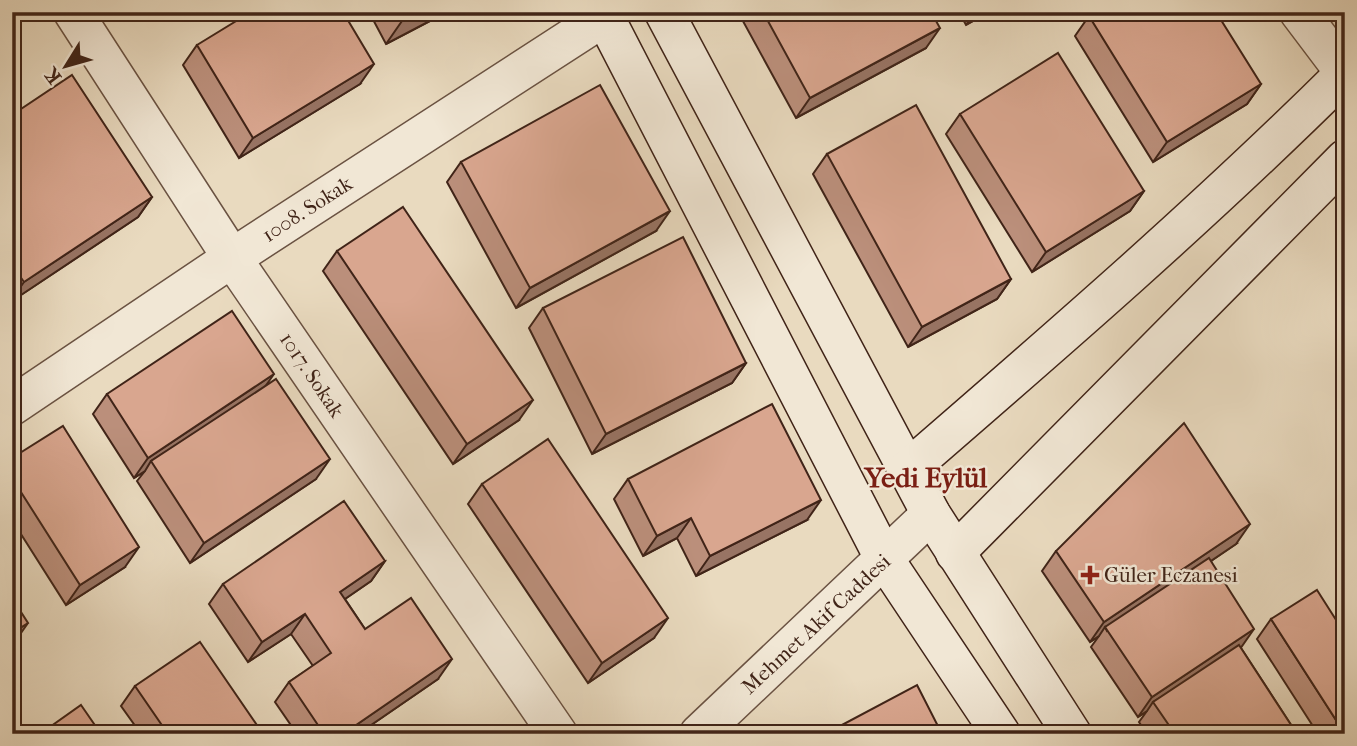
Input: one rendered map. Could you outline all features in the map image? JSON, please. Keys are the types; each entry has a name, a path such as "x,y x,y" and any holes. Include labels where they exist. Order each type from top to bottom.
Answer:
{"street":[{"name":"1017. Sokak","path":"73,12 232,258 544,729"},
{"path":"664,12 931,514 1072,734"},
{"path":"907,470 1123,283 1257,160 1345,73 1299,12"},
{"name":"1008. Sokak","path":"12,407 232,258 603,15"},
{"path":"603,15 885,560 1001,734"},
{"path":"955,553 1345,159"},
{"name":"Mehmet Akif Caddesi","path":"701,733 931,514"}],"building":[{"path":"251,12 343,12 374,64 253,138 197,45"},
{"path":"397,12 419,12 402,21"},
{"path":"763,12 931,12 940,28 810,98"},
{"path":"1096,12 1216,12 1261,84 1167,142 1089,16"},
{"path":"1058,53 1144,191 1046,252 960,114"},
{"path":"72,75 152,197 24,282 12,265 12,115"},
{"path":"600,85 670,211 530,288 461,162"},
{"path":"916,105 1011,279 922,327 827,154"},
{"path":"403,207 533,400 467,444 337,251"},
{"path":"683,237 746,363 606,434 543,308"},
{"path":"232,311 274,374 148,458 107,394"},
{"path":"276,379 330,459 204,543 151,461"},
{"path":"772,404 821,500 710,556 691,518 657,536 628,479"},
{"path":"1184,423 1250,524 1104,622 1056,551"},
{"path":"63,426 139,547 80,585 12,478 12,458"},
{"path":"548,439 668,618 602,663 482,484"},
{"path":"344,501 385,561 340,592 365,629 411,598 452,659 343,734 324,734 289,682 331,653 305,614 262,642 223,584"},
{"path":"1209,558 1254,629 1152,697 1105,627"},
{"path":"1317,590 1345,634 1345,734 1271,619"},
{"path":"12,598 28,623 12,633"},
{"path":"200,642 263,734 168,734 135,686"},
{"path":"1239,645 1295,731 1291,734 1175,734 1153,702"},
{"path":"917,685 942,734 825,734"},
{"path":"81,705 101,734 40,734"}],"place":[{"name":"Güler Eczanesi","path":"1090,575"}],"district":[{"name":"Yedi Eylül","path":"926,477"}]}
